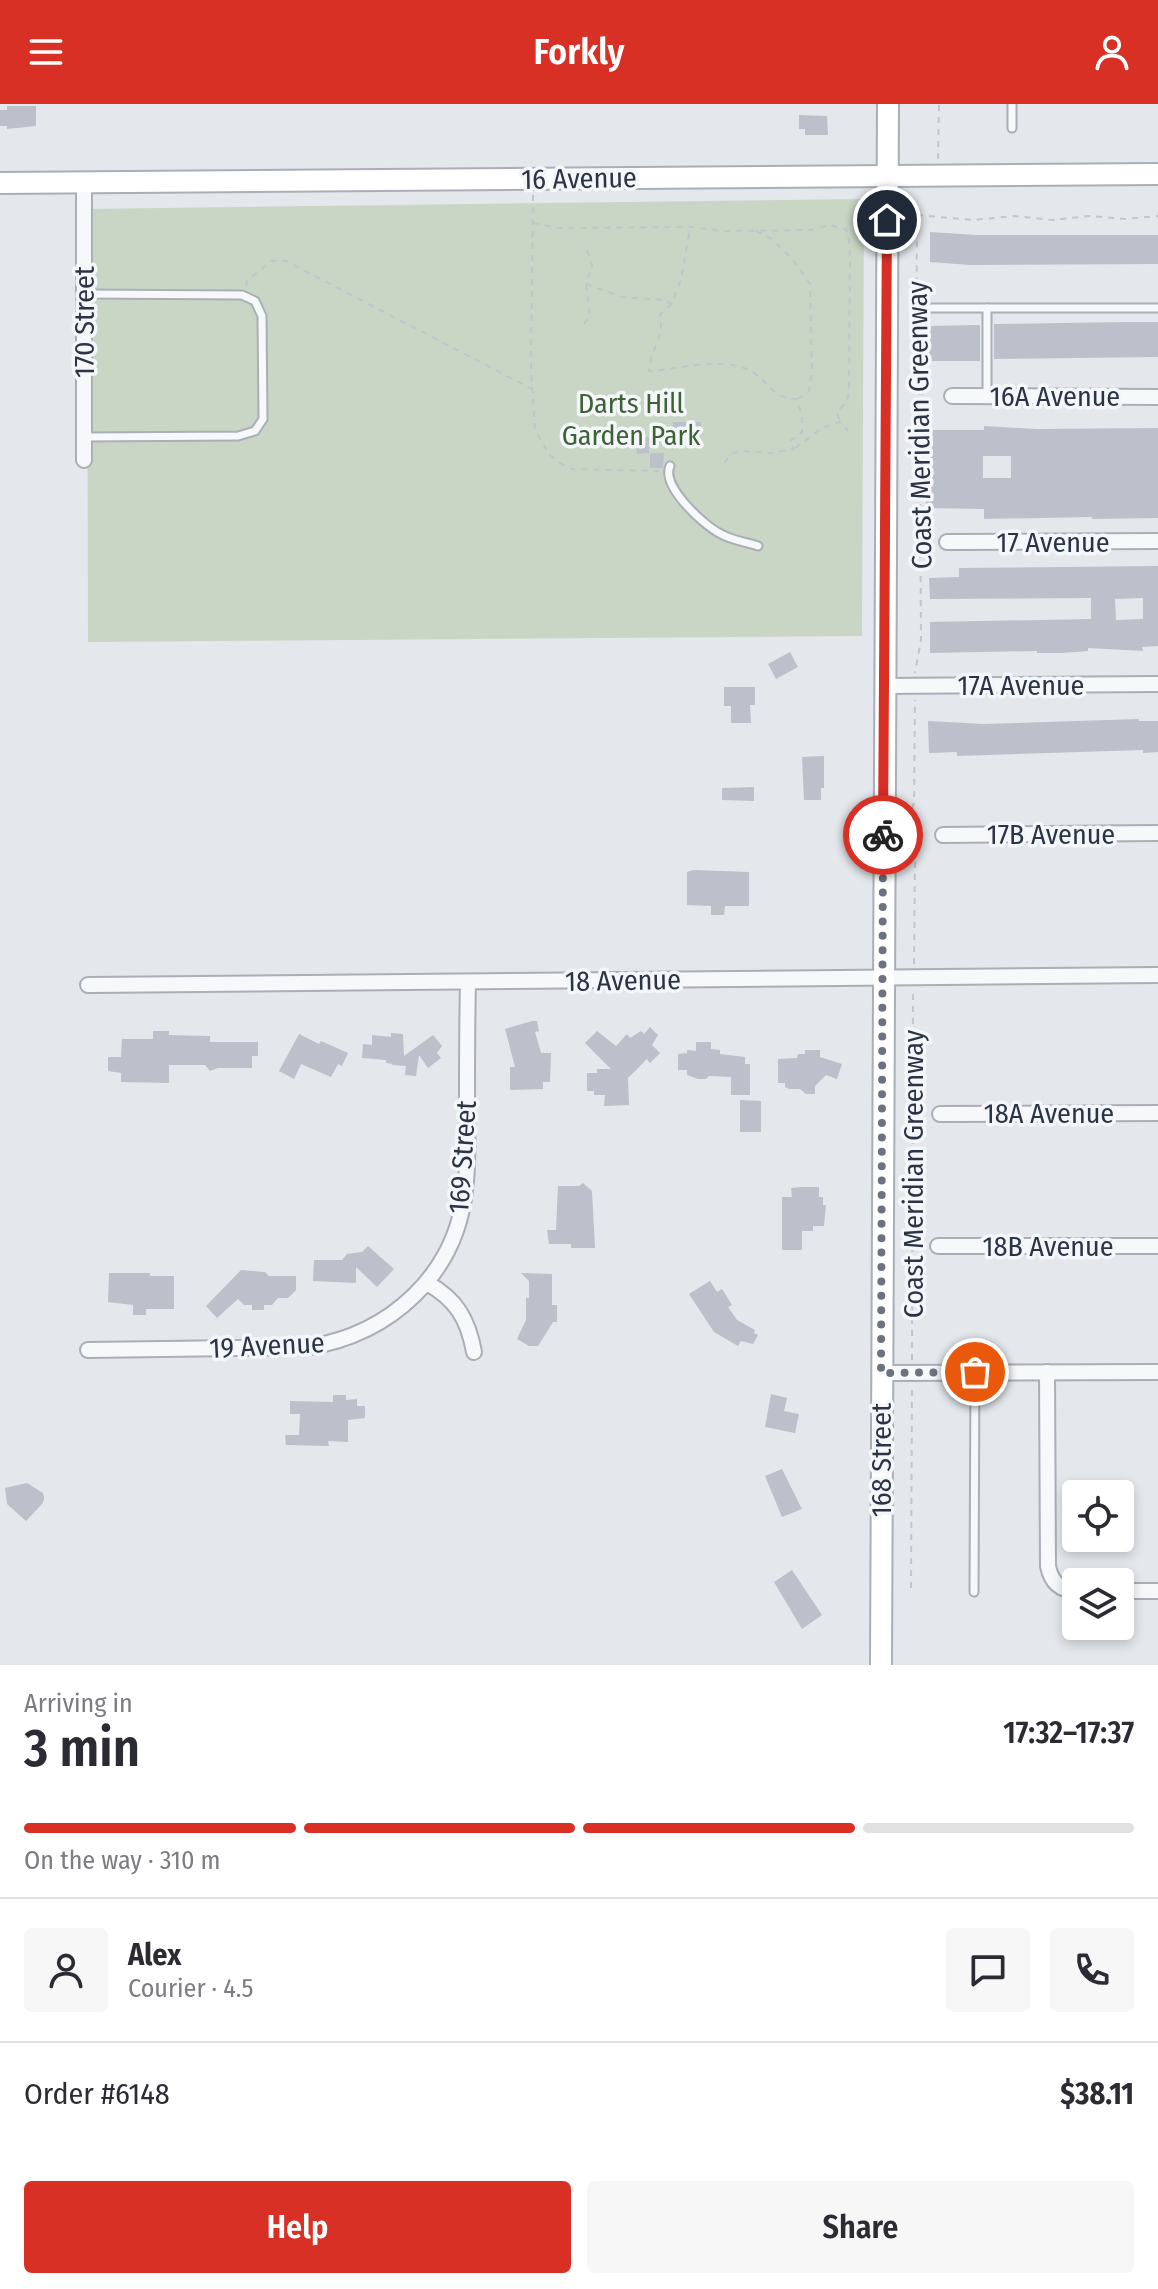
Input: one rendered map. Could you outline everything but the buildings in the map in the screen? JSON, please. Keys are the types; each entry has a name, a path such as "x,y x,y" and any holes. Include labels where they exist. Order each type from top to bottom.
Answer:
{"main road":[{"name":"168 Street","path":"881,1665 888,104"},
{"name":"16 Avenue","path":"0,183 1158,174"}],"street":[{"name":"170 Street","path":"84,183 84,460"},
{"name":"16A Avenue","path":"952,396 1158,397"},
{"name":"17 Avenue","path":"947,542 1158,541"},
{"name":"17A Avenue","path":"884,686 1158,684"},
{"name":"17B Avenue","path":"943,835 1158,833"},
{"name":"18 Avenue","path":"88,985 1158,975"},
{"name":"169 Street","path":"427,1283 452,1239 465,1191 468,982"},
{"name":"18A Avenue","path":"940,1114 1158,1113"},
{"name":"18B Avenue","path":"938,1246 1158,1246"},
{"path":"427,1283 444,1292 460,1309 470,1329 474,1352"},
{"name":"19 Avenue","path":"88,1350 289,1349 328,1344 347,1339 383,1322 427,1283"},
{"path":"1047,1372 1048,1566 1055,1584 1062,1588"},
{"path":"881,1373 1158,1372"},
{"path":"1134,1591 1158,1591"}],"lane":[{"path":"1012,104 1012,128"},
{"path":"84,294 249,297 255,301 262,316 263,392 263,419 255,431 248,434 84,437"},
{"path":"931,308 1158,308"},
{"path":"987,308 987,396"},
{"path":"669,469 682,501 689,509 721,535 758,546"},
{"path":"974,1592 975,1372"}],"path":[{"path":"927,158 938,159 939,104"},
{"path":"533,188 532,389 535,430 549,454 572,469 669,469"},
{"name":"Coast Meridian Greenway","path":"905,193 904,198 917,215 916,394 923,416 923,472 920,479 921,640 915,661"},
{"path":"917,215 973,220 1014,216 1052,220 1090,216 1125,219 1158,216"},
{"path":"533,223 559,228 691,227 724,231 811,230 829,225 846,229 850,245 849,390 847,400 837,413 848,431"},
{"path":"691,227 681,279 672,304 660,314 663,331 651,353 649,371 691,365 740,367 755,372 774,393 784,399 797,399 809,391 812,371 810,284 793,260 772,239 753,229"},
{"path":"584,324 590,315 586,284 592,265 585,244"},
{"path":"245,287 247,281 271,261 286,261 532,389"},
{"path":"586,284 622,297 665,300 672,304"},
{"path":"916,394 926,393"},
{"path":"794,449 790,441 802,432 797,399"},
{"path":"723,466 730,454 739,451 773,453 794,449 822,428 840,422"},
{"path":"914,967 915,860 909,844 909,818 914,802 915,711"},
{"name":"Coast Meridian Greenway","path":"912,1362 913,985"},
{"path":"911,1387 911,1588"}],"green space":[{"name":"Darts Hill Garden Park","path":"864,199 862,636 88,642 87,209"}],"way so far":[{"path":"883,835 881,1373 975,1372"}],"route":[{"path":"883,835 887,220"}]}
